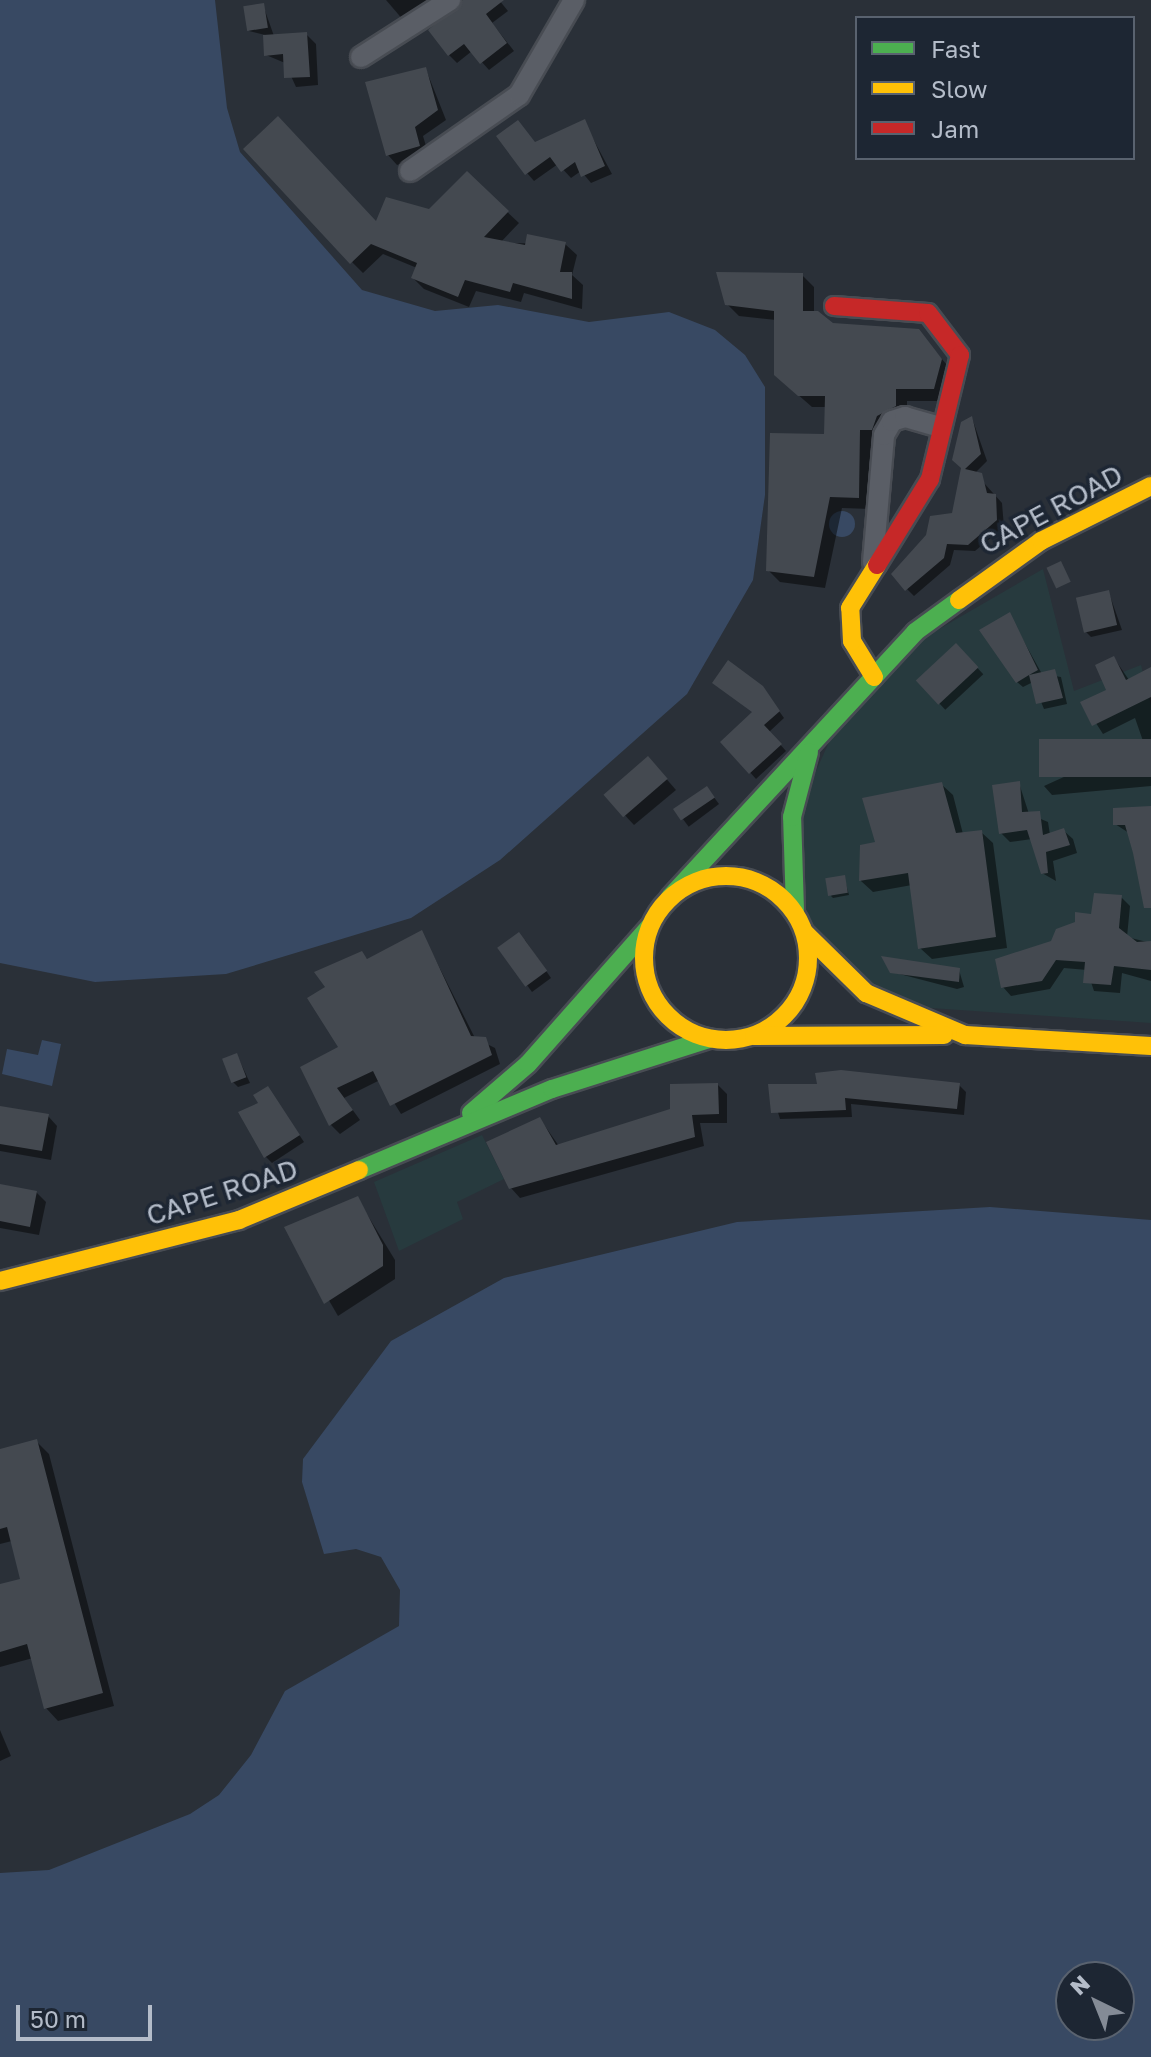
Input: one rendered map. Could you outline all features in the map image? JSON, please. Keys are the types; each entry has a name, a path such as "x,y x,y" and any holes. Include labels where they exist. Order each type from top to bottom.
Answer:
{"main road":[{"path":"834,306 914,310 939,321 955,342 961,369 940,427 930,479 873,562 850,608 849,632 874,677"},
{"name":"CAPE ROAD","path":"670,897 749,806 810,751 915,632 990,572 1151,486"},
{"path":"751,1036 780,1021 800,996 809,965 805,933 795,910 792,817 810,751"},
{"path":"795,910 759,881 736,876 712,876 670,897 652,923 647,981 682,1028 709,1039 965,1035 1151,1046"},
{"name":"CAPE ROAD","path":"453,1129 528,1064 652,923"},
{"path":"805,933 866,993 965,1035"},
{"name":"CAPE ROAD","path":"0,1281 239,1220 552,1089 709,1039"},
{"path":"528,1064 552,1089"}],"street":[{"path":"361,57 450,0"},
{"path":"410,171 519,95 574,0"},
{"path":"873,562 884,435 892,421 905,417 940,427"}],"green space":[{"path":"1043,569 1074,691 1141,665 1151,705 1151,1023 873,1004 802,915 798,811 834,731 915,643"},
{"path":"482,1135 504,1179 457,1202 463,1219 399,1251 374,1182"}],"water":[{"path":"0,0 215,0 227,108 240,152 362,290 435,311 498,305 589,322 669,312 715,330 745,355 765,387 765,495 753,580 687,694 500,860 411,918 226,974 95,982 0,963"},
{"path":"842,511 851,515 855,524 851,533 842,537 833,533 829,524 833,515"},
{"path":"42,1040 61,1044 52,1086 2,1074 7,1049 38,1055"},
{"path":"990,1207 1151,1220 1151,2057 0,2057 0,1873 49,1870 190,1814 219,1795 251,1755 285,1691 399,1626 400,1590 381,1557 356,1549 324,1554 302,1482 303,1459 391,1341 504,1278 737,1222"}],"building":[{"path":"463,0 504,0 486,14 507,43 480,64 464,44 448,56 428,30"},
{"path":"264,3 268,28 247,31 243,6"},
{"path":"307,32 310,77 284,78 283,54 264,56 263,35"},
{"path":"426,67 438,110 415,127 420,146 386,156 365,82"},
{"path":"278,116 376,221 386,197 429,209 467,171 509,211 484,237 525,245 527,234 566,242 560,272 572,272 572,299 513,283 510,292 465,280 458,297 411,278 417,263 371,244 350,264 243,149"},
{"path":"585,119 605,166 581,177 575,162 561,172 550,157 525,175 496,136 518,120 535,142"},
{"path":"716,272 803,273 803,311 818,311 833,323 919,329 942,359 934,389 896,389 896,406 877,416 872,430 860,430 859,498 830,497 814,577 766,571 770,433 824,434 825,396 798,396 774,375 774,311 725,305"},
{"path":"972,416 981,454 965,469 982,473 987,493 996,494 997,520 968,545 947,544 944,558 905,591 891,574 926,535 930,516 952,513 961,468 952,460 961,422"},
{"path":"1061,561 1071,582 1056,589 1046,568"},
{"path":"1109,590 1117,625 1084,633 1076,598"},
{"path":"1010,612 1038,670 1016,683 979,630"},
{"path":"956,643 979,667 938,705 916,681"},
{"path":"1114,656 1126,680 1151,667 1151,697 1092,726 1080,702 1106,690 1095,665"},
{"path":"728,660 763,686 780,711 764,725 782,744 749,774 720,742 752,712 712,683"},
{"path":"1055,669 1063,698 1036,704 1029,675"},
{"path":"1039,739 1151,739 1151,777 1039,777"},
{"path":"648,756 668,779 623,817 603,795"},
{"path":"1020,781 1022,812 1040,811 1043,835 1064,828 1070,845 1046,852 1048,873 1041,874 1027,830 999,834 992,785"},
{"path":"942,782 956,833 982,830 996,937 918,949 908,873 859,881 860,845 875,842 862,798"},
{"path":"707,786 715,798 681,821 673,809"},
{"path":"1151,806 1151,908 1144,908 1125,825 1113,825 1113,808"},
{"path":"845,875 848,893 828,896 825,878"},
{"path":"1094,893 1122,895 1119,928 1137,942 1151,941 1151,970 1114,966 1111,985 1083,983 1085,962 1056,960 1042,981 1001,988 995,959 1051,941 1056,929 1075,922 1075,912 1091,914"},
{"path":"422,930 471,1036 486,1037 492,1055 390,1106 373,1071 337,1088 353,1110 329,1126 300,1067 338,1047 307,998 325,987 314,972 362,951 367,959"},
{"path":"519,932 547,971 525,987 497,948"},
{"path":"881,956 960,968 959,982 890,973"},
{"path":"237,1053 246,1077 231,1083 222,1059"},
{"path":"841,1070 960,1083 957,1109 845,1098 846,1110 771,1113 768,1084 817,1084 815,1073"},
{"path":"718,1083 719,1114 692,1115 695,1137 509,1189 486,1142 540,1117 556,1145 670,1109 670,1084"},
{"path":"268,1086 300,1135 264,1158 238,1112 258,1103 253,1095"},
{"path":"0,1106 49,1114 42,1151 0,1144"},
{"path":"0,1184 37,1191 30,1227 0,1221"},
{"path":"358,1196 383,1245 383,1266 324,1304 284,1227"},
{"path":"37,1439 103,1693 44,1709 27,1644 0,1652 0,1584 20,1579 7,1527 0,1529 0,1449"}],"traffic: fast":[{"path":"670,897 915,632 959,600"},
{"path":"795,910 792,817 809,752"},
{"path":"471,1113 528,1064 649,927"},
{"path":"359,1170 552,1089 709,1039"}],"traffic: slow":[{"path":"959,600 1041,541 1151,486"},
{"path":"874,677 852,641 850,608 877,565"},
{"path":"726,876 757,882 784,900 802,927 808,958 802,989 784,1016 757,1034 726,1040 695,1034 668,1016 650,989 644,958 650,927 668,900 695,882 726,876"},
{"path":"805,933 866,993 965,1035 1151,1046"},
{"path":"754,1036 944,1035"},
{"path":"0,1281 239,1220 359,1170"}],"traffic: jam":[{"path":"834,306 928,313 960,355 930,479 877,565"}]}
